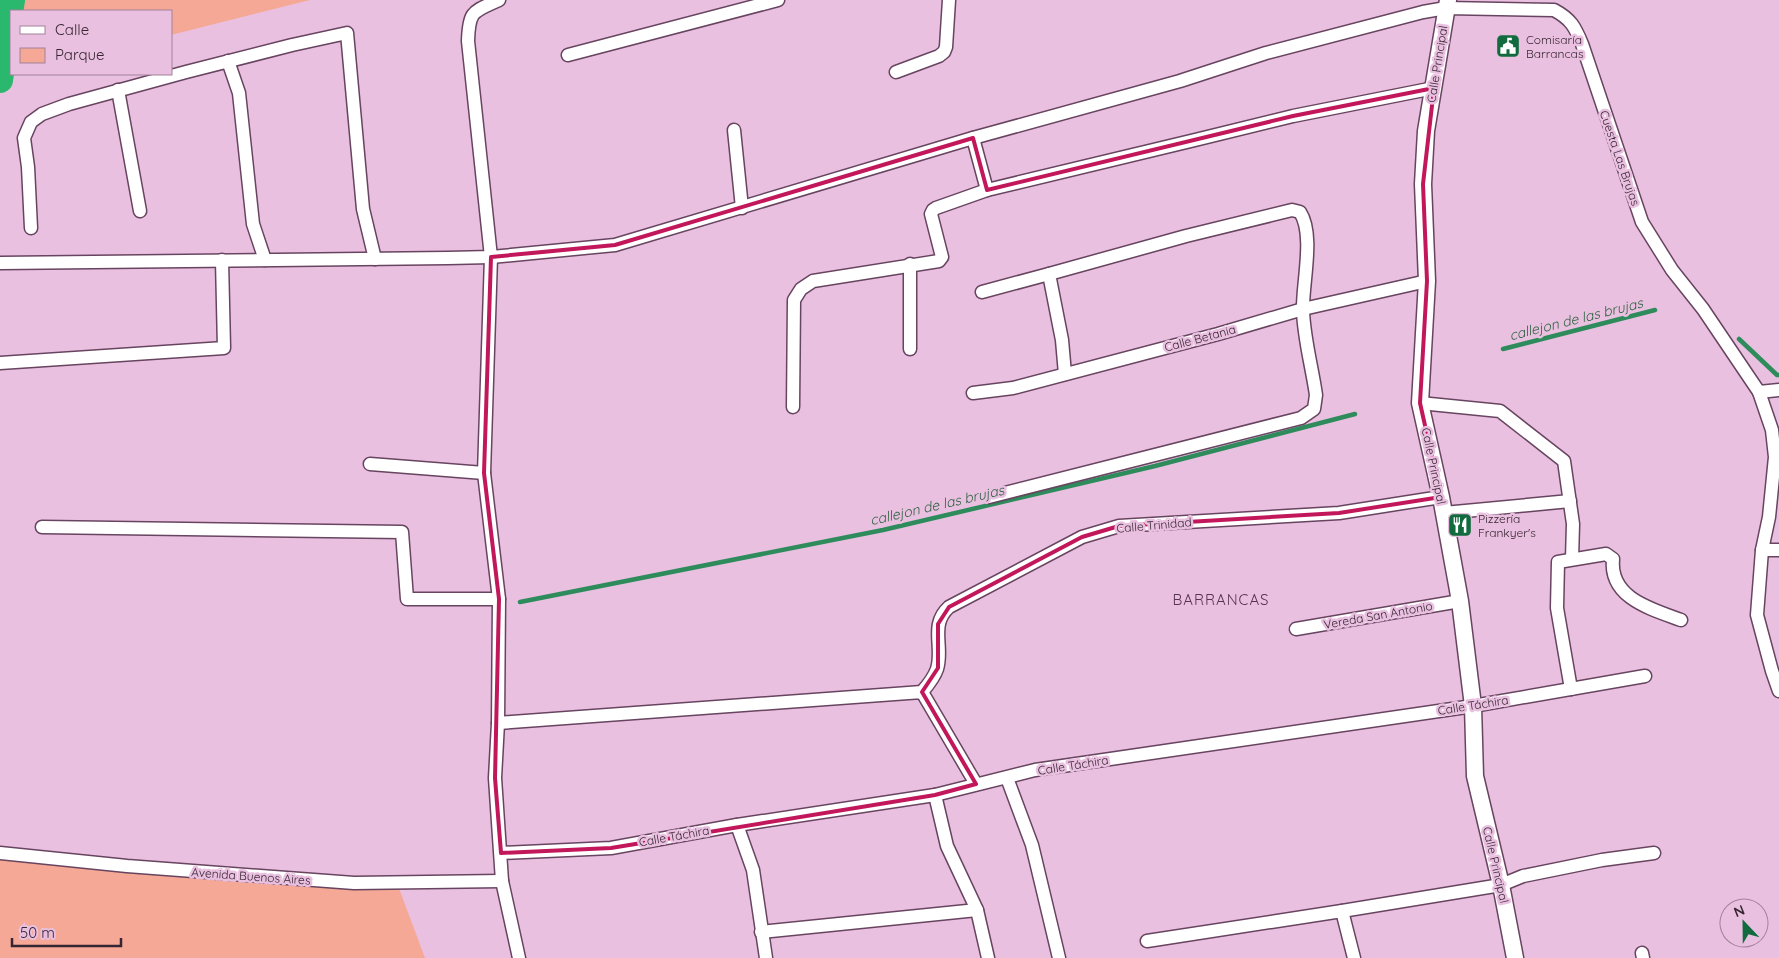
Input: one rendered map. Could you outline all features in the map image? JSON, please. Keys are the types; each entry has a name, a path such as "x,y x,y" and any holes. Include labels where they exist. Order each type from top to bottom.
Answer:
{"street":[{"path":"499,0 476,10 468,22 468,42 491,257 484,473 499,599 498,723 495,778 502,881 519,958"},
{"path":"568,55 778,0"},
{"path":"896,72 939,56 944,52 950,0"},
{"name":"Cuesta Las Brujas","path":"0,263 491,257 616,245 973,138 1180,81 1266,53 1447,4 1554,10 1565,15 1574,26 1582,44 1642,222 1672,270 1703,309 1759,392 1772,430 1775,458 1769,517 1762,550 1757,615 1779,691"},
{"name":"Calle Principal","path":"1447,4 1426,131 1423,184 1427,281 1420,403 1441,497 1460,601 1473,706 1475,776 1501,884 1514,958"},
{"path":"31,228 28,168 24,138 31,122 42,114 118,90 228,61 347,33 363,209 375,259"},
{"path":"228,61 239,93 253,224 265,260"},
{"path":"792,407 794,300 801,290 813,281 942,259 931,214 933,210 987,190 1293,116 1434,88"},
{"path":"118,90 140,211"},
{"path":"734,130 742,208"},
{"path":"973,138 987,190"},
{"path":"982,292 1186,236 1292,210 1300,212 1305,220 1307,269 1303,309 1316,395 1314,409 1301,418 989,496"},
{"path":"0,363 224,348 222,260"},
{"path":"910,264 910,349"},
{"path":"1049,274 1062,340 1065,374"},
{"name":"Calle Betania","path":"973,393 1013,388 1218,334 1303,309 1427,281"},
{"path":"1759,392 1779,390"},
{"path":"1420,403 1500,411 1564,461 1572,524 1572,558"},
{"path":"370,464 484,473"},
{"name":"Calle Trinidad","path":"922,692 932,680 938,668 938,624 941,614 949,607 1082,537 1119,526 1339,513 1441,497"},
{"path":"1444,513 1570,501"},
{"path":"42,527 402,532 407,599 499,599"},
{"path":"1762,550 1779,550"},
{"path":"1571,689 1557,608 1558,562 1572,558 1606,554 1613,559 1612,570 1626,596 1646,607 1681,620"},
{"name":"Vereda San Antonio","path":"1296,629 1460,601"},
{"name":"Calle Táchira","path":"501,853 611,848 737,825 934,795 1035,770 1473,706 1645,676"},
{"path":"498,723 922,692 976,784"},
{"path":"1007,778 1032,845 1059,958"},
{"path":"934,795 948,846 977,910 988,958"},
{"path":"737,825 753,870 766,958"},
{"name":"Avenida Buenos Aires","path":"0,853 127,866 354,883 502,881"},
{"path":"1147,941 1501,884 1523,876 1602,860 1654,853"},
{"path":"761,932 977,910"},
{"path":"1342,911 1354,958"}],"highlighted area":[{"path":"1434,88 1423,184 1427,281 1420,403 1441,497 1339,513 1119,526 1082,537 949,607 938,624 938,668 922,692 976,784 935,795 611,848 501,853 495,778 499,599 484,473 491,257 615,245 973,138 987,190 1293,116"}],"green space":[{"path":"0,0 310,0 172,35 172,10 10,10 10,74 0,76"},
{"path":"0,851 397,883 425,958 0,958"}],"waterway":[{"path":"10,10 12,0"},
{"path":"0,80 10,13"},
{"name":"callejon de las brujas","path":"1503,349 1655,310"},
{"name":"callejon de las brujas","path":"1739,339 1779,375"},
{"name":"callejon de las brujas","path":"520,602 883,530 1155,466 1355,414"}],"place":[{"name":"Comisaría Barrancas","path":"1508,46"},
{"name":"Pizzería Frankyer's","path":"1460,525"}],"district":[{"name":"BARRANCAS","path":"1221,599"}]}
